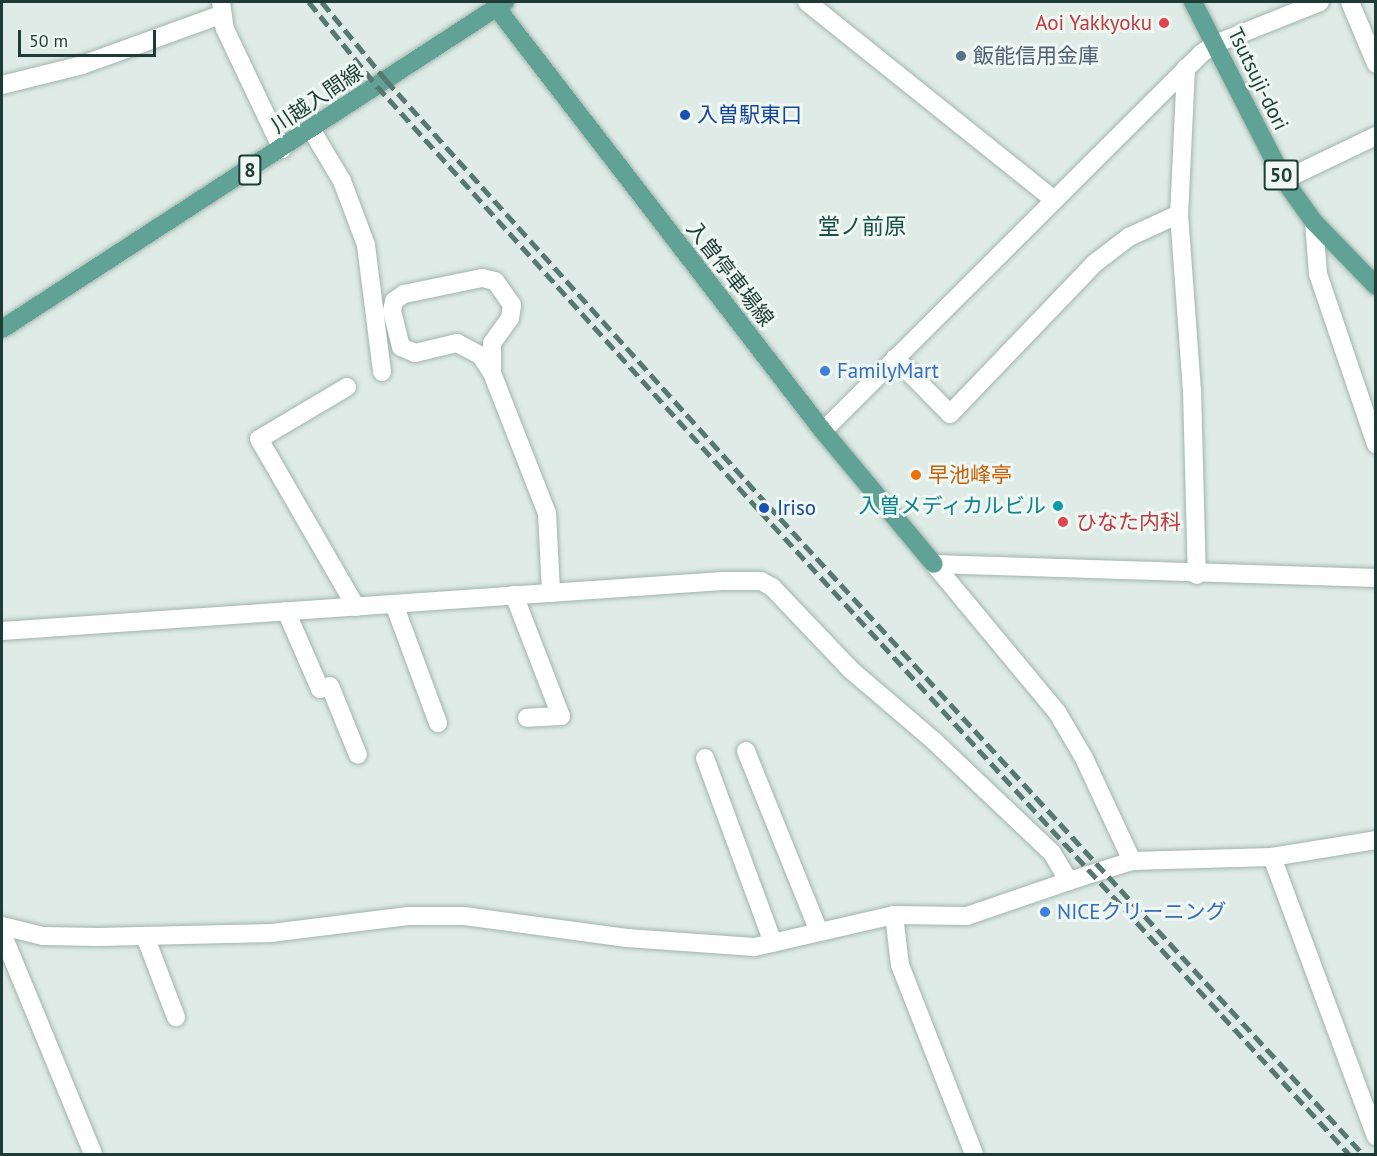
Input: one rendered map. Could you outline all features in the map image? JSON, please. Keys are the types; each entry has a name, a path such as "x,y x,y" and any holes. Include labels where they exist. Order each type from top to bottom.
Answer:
{"main road":[{"name":"Tsutsuji-dori","path":"1193,2 1284,180 1314,222 1376,286"},
{"name":"川越入間線","path":"2,329 282,149 497,3"},
{"name":"入曽停車場線","path":"497,3 823,431 934,564"}],"street":[{"path":"807,2 1054,200"},
{"path":"823,431 1186,68 1215,44 1282,8 1320,2"},
{"path":"1350,2 1376,64"},
{"path":"2,85 82,65 220,8 282,149"},
{"path":"1186,68 1179,214 1192,390 1197,575"},
{"path":"311,129 342,181 366,245 382,372"},
{"path":"1284,180 1376,136"},
{"path":"896,358 950,414 1095,262 1129,237 1179,214"},
{"path":"1314,222 1318,274 1376,444"},
{"path":"492,373 492,343 503,329 510,318 512,305 495,281 482,278 404,294 394,301 392,311 401,347 415,353 503,329"},
{"path":"458,343 481,356 492,373 547,513 551,593"},
{"path":"347,387 259,439 356,607"},
{"path":"934,564 1197,575 1376,578"},
{"path":"934,564 1057,711 1084,758 1132,861"},
{"path":"2,631 722,581 761,582 772,587 850,670 933,740 1052,853 1069,881"},
{"path":"514,595 561,716 527,718"},
{"path":"394,604 438,723"},
{"path":"286,611 320,689 330,686 358,755"},
{"path":"746,751 819,932"},
{"path":"705,758 773,943"},
{"path":"2,926 56,937 272,933 437,915 627,938 754,947 894,915 967,916 1132,861 1272,857 1375,841"},
{"path":"1272,857 1376,1136"},
{"path":"894,915 895,941 903,972 974,1155"},
{"path":"2,933 93,1155"},
{"path":"145,936 176,1017"}],"railway":[{"path":"309,2 377,86 760,511 1349,1154"},
{"path":"322,2 386,80 768,505 1363,1154"}],"place":[{"name":"Aoi Yakkyoku","path":"1164,23"},
{"name":"飯能信用金庫","path":"961,56"},
{"name":"入曽駅東口","path":"685,115"},
{"name":"FamilyMart","path":"825,371"},
{"name":"早池峰亭","path":"916,475"},
{"name":"入曽メディカルビル","path":"1058,506"},
{"name":"Iriso","path":"764,508"},
{"name":"ひなた内科","path":"1063,522"},
{"name":"NICEクリーニング","path":"1045,912"}],"district":[{"name":"堂ノ前原","path":"862,227"}]}
